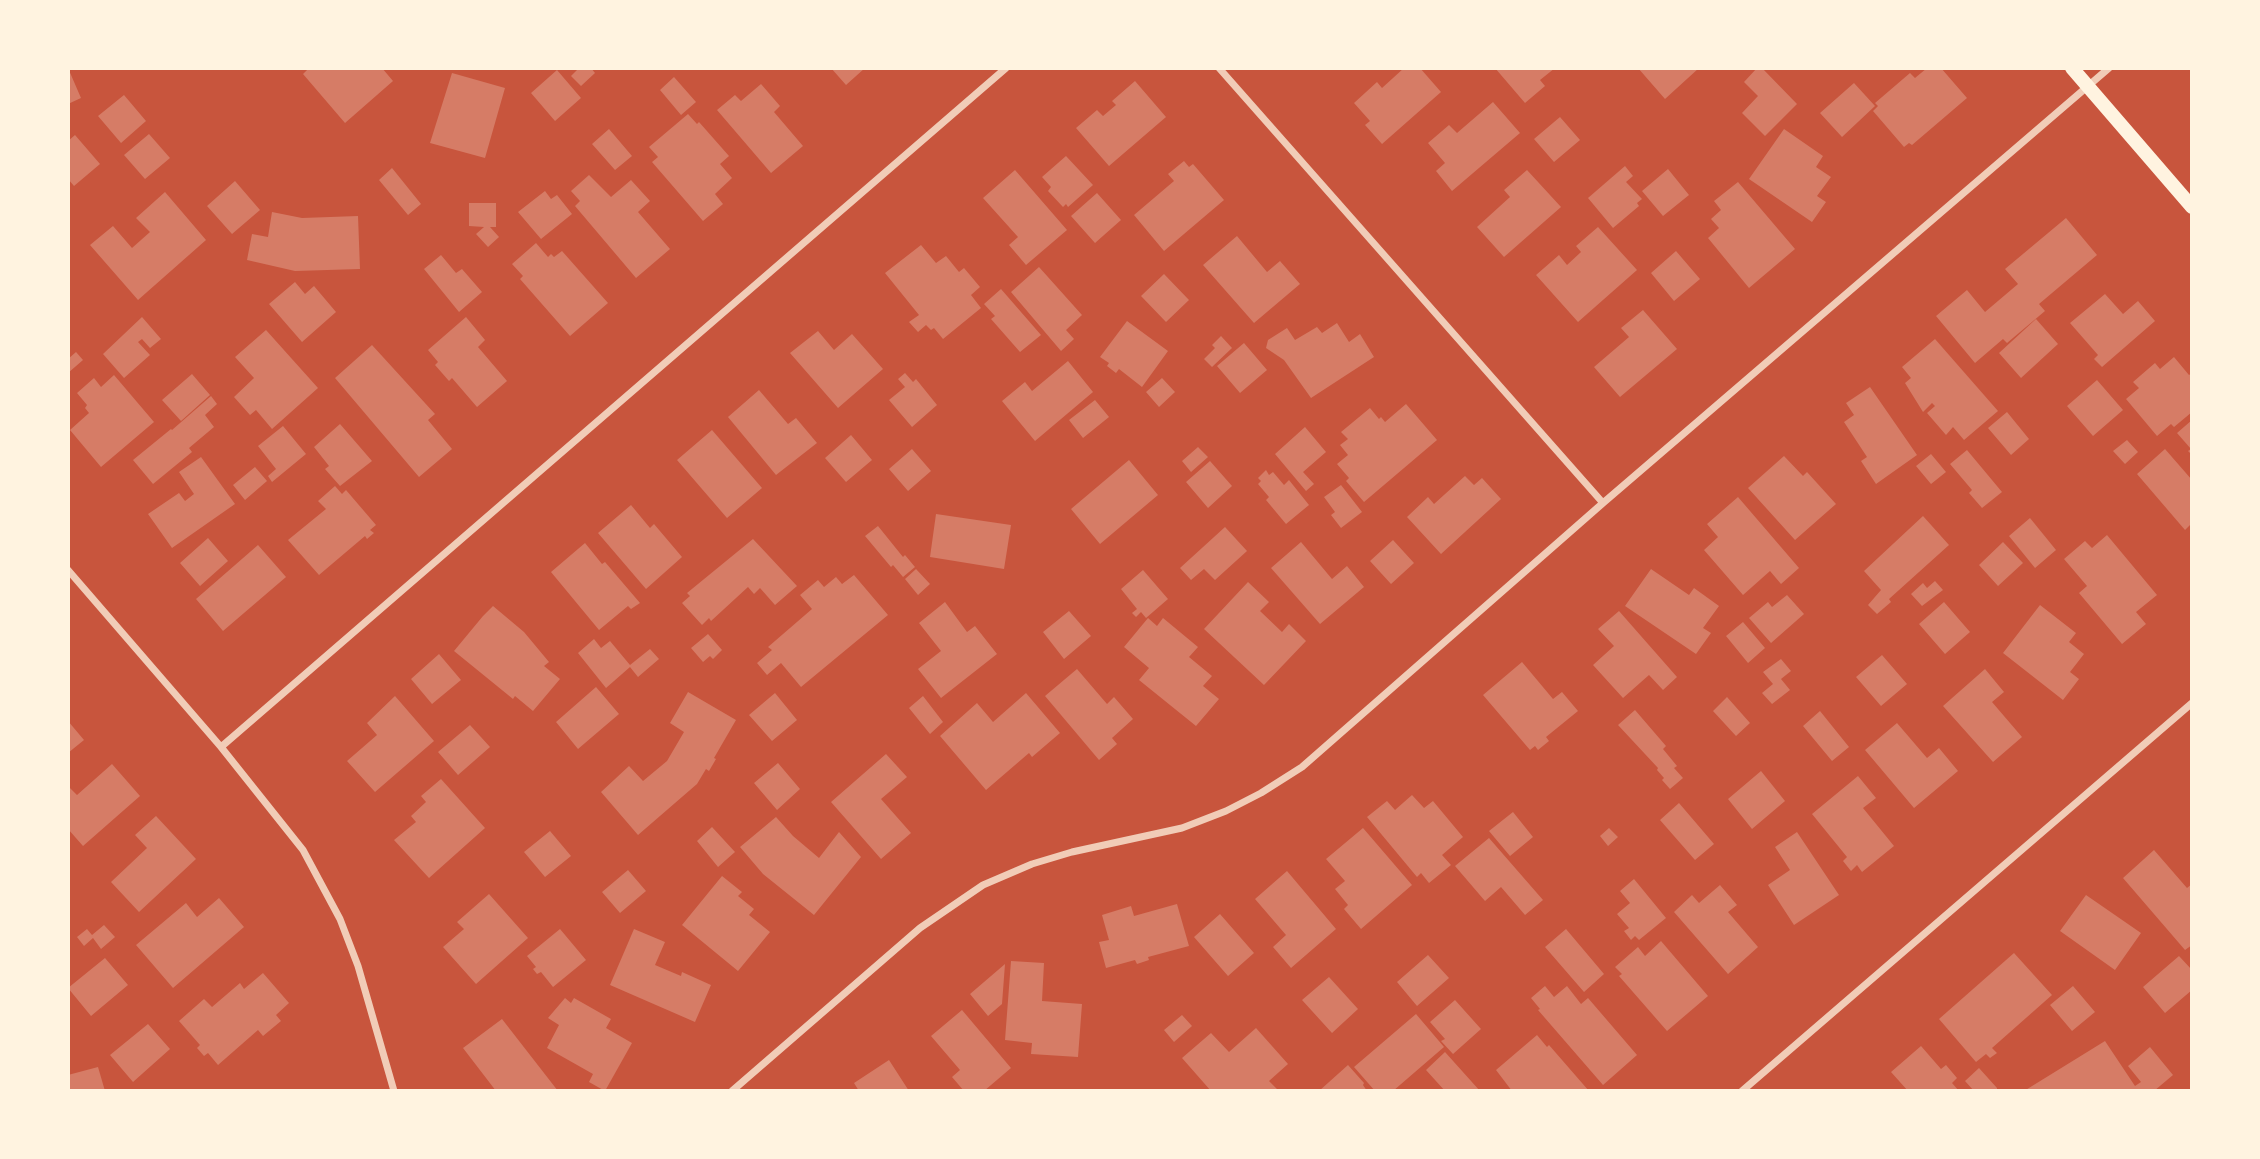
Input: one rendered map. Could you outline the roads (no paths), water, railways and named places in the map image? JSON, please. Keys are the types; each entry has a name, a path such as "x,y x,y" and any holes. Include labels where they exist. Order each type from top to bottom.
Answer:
{"main road":[{"path":"2072,68 2192,207"}],"street":[{"path":"221,747 1006,68"},
{"path":"1219,68 1603,503"},
{"path":"732,1091 920,928 983,885 1032,864 1072,852 1182,828 1226,811 1302,767 1603,503 2109,68"},
{"path":"68,570 221,747 303,850 340,919 358,966 394,1091"},
{"path":"1742,1091 2192,703"}]}
